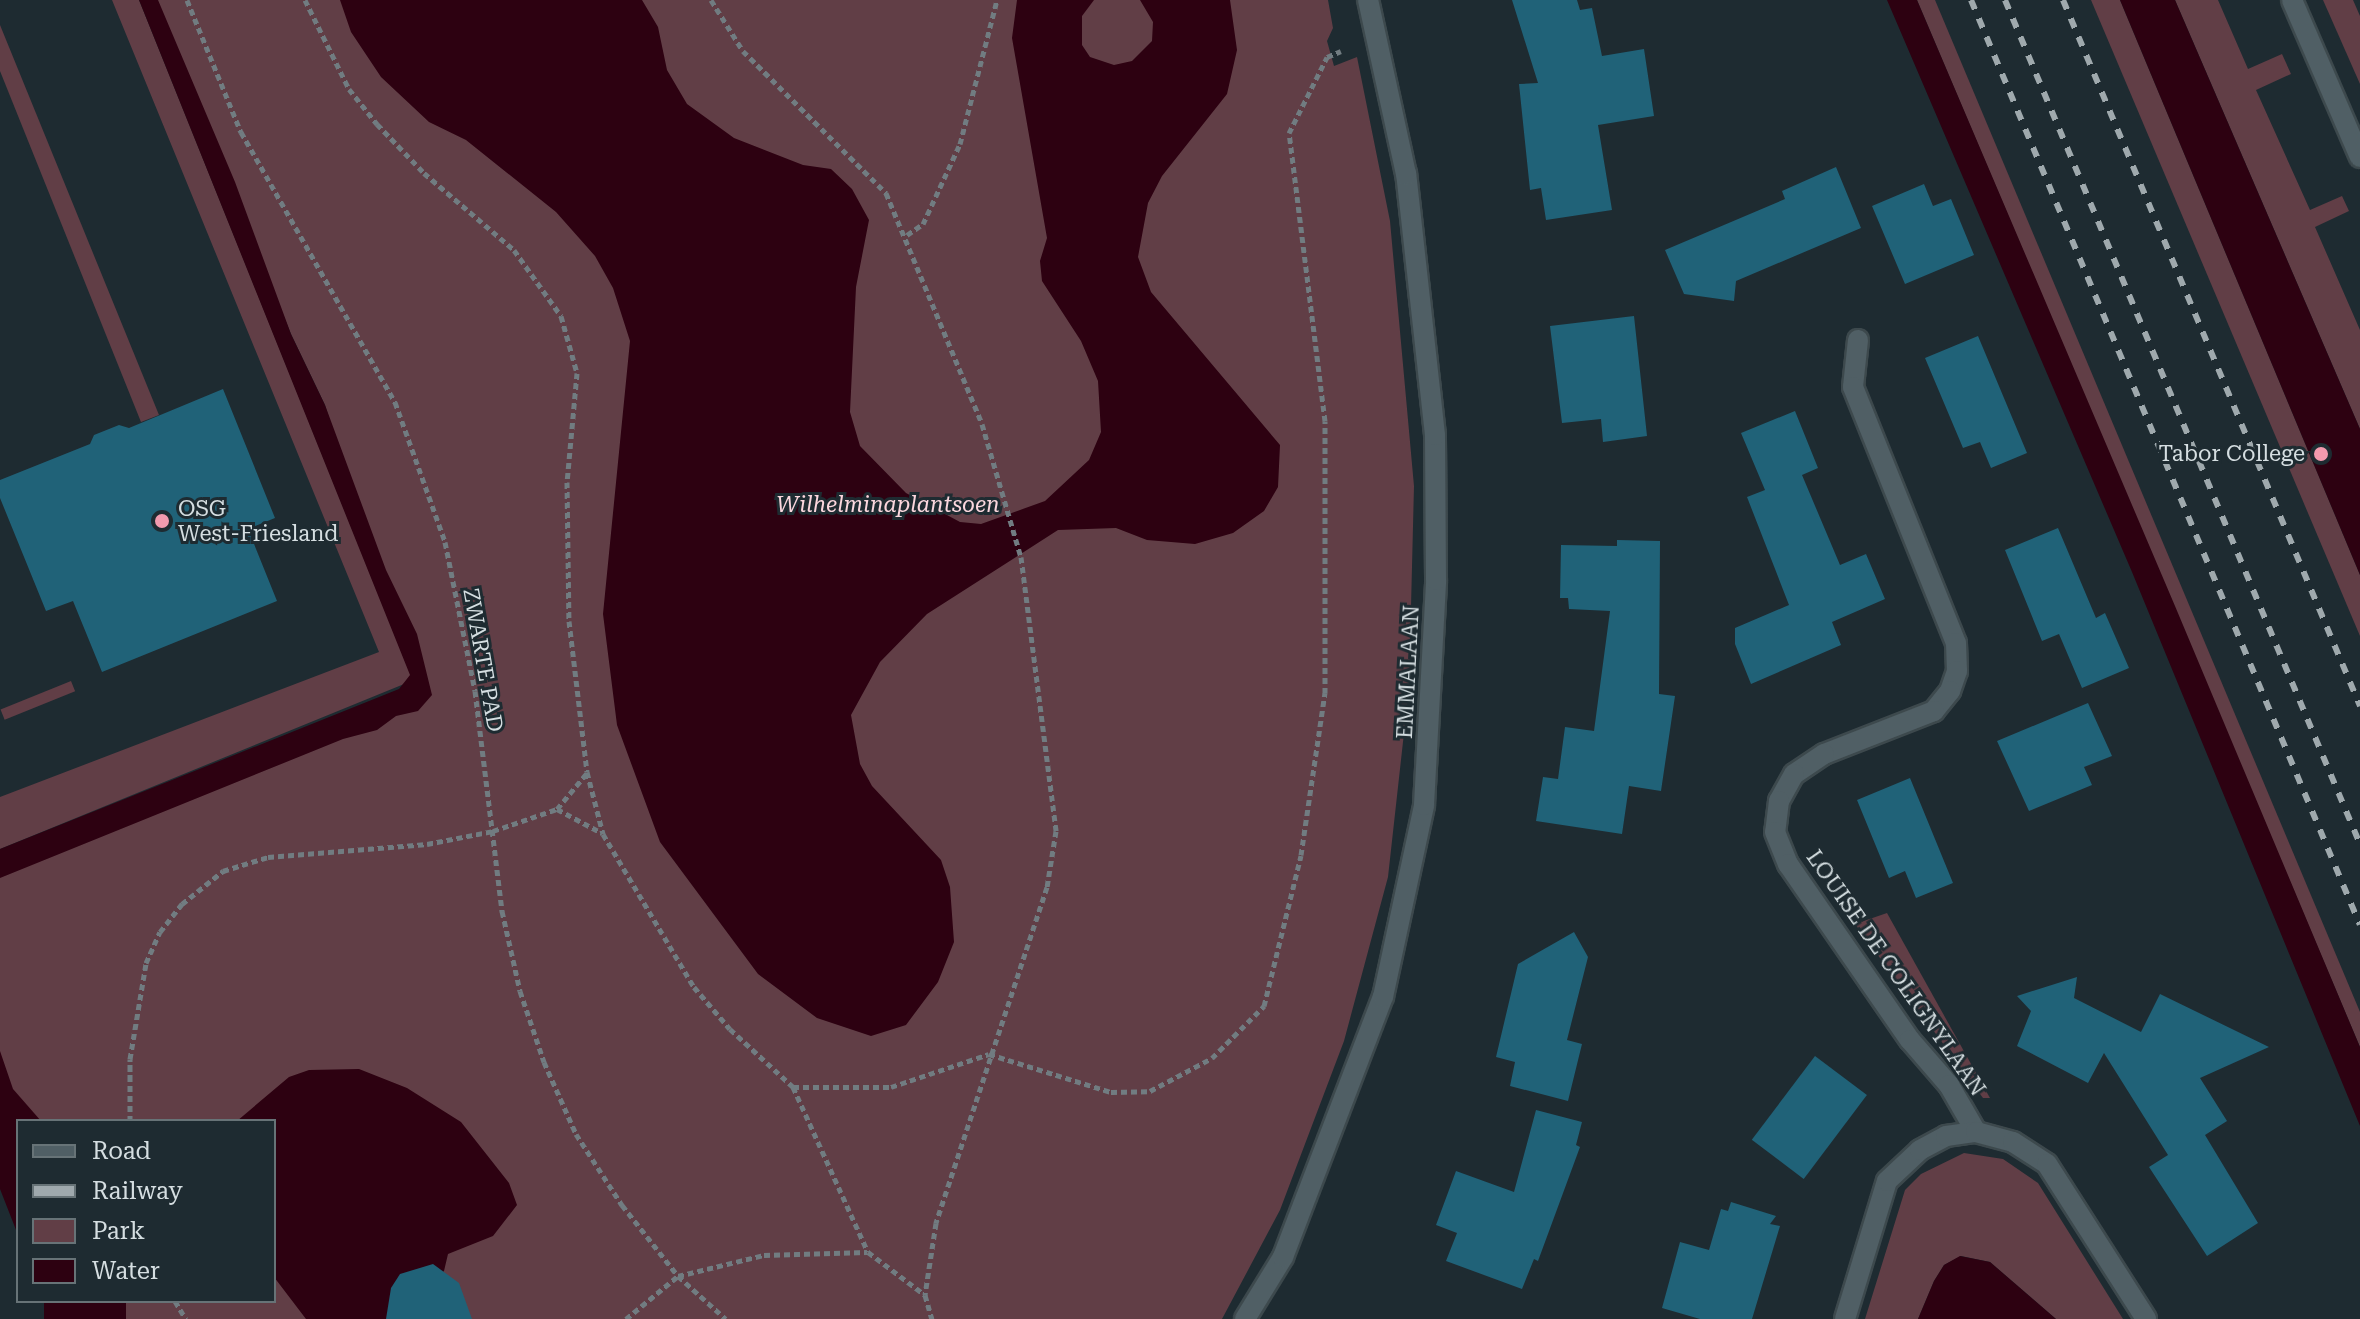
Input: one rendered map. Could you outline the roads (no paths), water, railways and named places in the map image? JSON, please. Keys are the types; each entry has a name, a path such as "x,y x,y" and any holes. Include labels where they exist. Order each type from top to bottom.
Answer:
{"street":[{"name":"EMMALAAN","path":"1245,1319 1283,1257 1383,997 1424,805 1436,580 1435,435 1406,174 1378,34 1368,0"},
{"path":"2292,0 2360,157"},
{"name":"LOUISE DE COLIGNYLAAN","path":"1858,340 1853,387 1956,643 1957,671 1950,691 1934,711 1824,754 1794,774 1779,801 1775,832 1788,864 1910,1040 1949,1085 1976,1132"},
{"path":"1845,1319 1887,1181 1920,1150 1946,1136 1976,1132 2013,1142 2047,1164 2146,1319"}],"water":[{"path":"139,0 158,0 235,182 291,334 325,405 386,570 417,634 432,695 418,711 396,716 377,730 343,739 0,878 0,849 399,689 410,675"},
{"path":"340,0 642,0 658,27 667,70 687,104 734,138 803,165 831,169 852,189 869,220 856,287 850,412 860,446 906,493 960,522 981,524 1045,501 1089,460 1101,432 1098,381 1081,341 1042,281 1040,261 1047,238 1012,38 1017,0 1094,0 1082,16 1082,45 1090,57 1114,65 1132,61 1152,41 1153,22 1140,0 1230,0 1237,50 1227,94 1162,176 1148,203 1138,257 1151,292 1280,445 1278,487 1264,511 1233,533 1195,544 1147,540 1116,528 1058,530 927,614 880,662 851,715 860,764 872,786 941,860 950,887 954,942 938,982 906,1025 871,1036 817,1018 758,974 660,842 617,725 603,614 630,341 613,288 595,256 556,212 466,140 429,122 381,77 351,32"},
{"path":"1887,0 1917,0 2175,606 2360,1047 2360,1126 2132,572"},
{"path":"2120,0 2175,0 2360,429 2360,575"},
{"path":"0,1051 13,1089 39,1119 16,1119 16,1230 0,1189"},
{"path":"359,1069 407,1088 461,1122 509,1183 517,1205 493,1236 448,1254 444,1271 393,1319 306,1319 276,1280 276,1119 239,1119 289,1077 309,1070"},
{"path":"1960,1256 1990,1262 2056,1319 1918,1319 1944,1265"},
{"path":"44,1303 126,1303 126,1319 44,1319"}],"railway":[{"path":"1971,0 2360,925"},
{"path":"2005,0 2360,844"},
{"path":"2063,0 2360,706"}],"place":[{"name":"Tabor College","path":"2321,454"},
{"name":"OSG West-Friesland","path":"162,521"}],"park label":[{"name":"Wilhelminaplantsoen","path":"888,505"}]}
